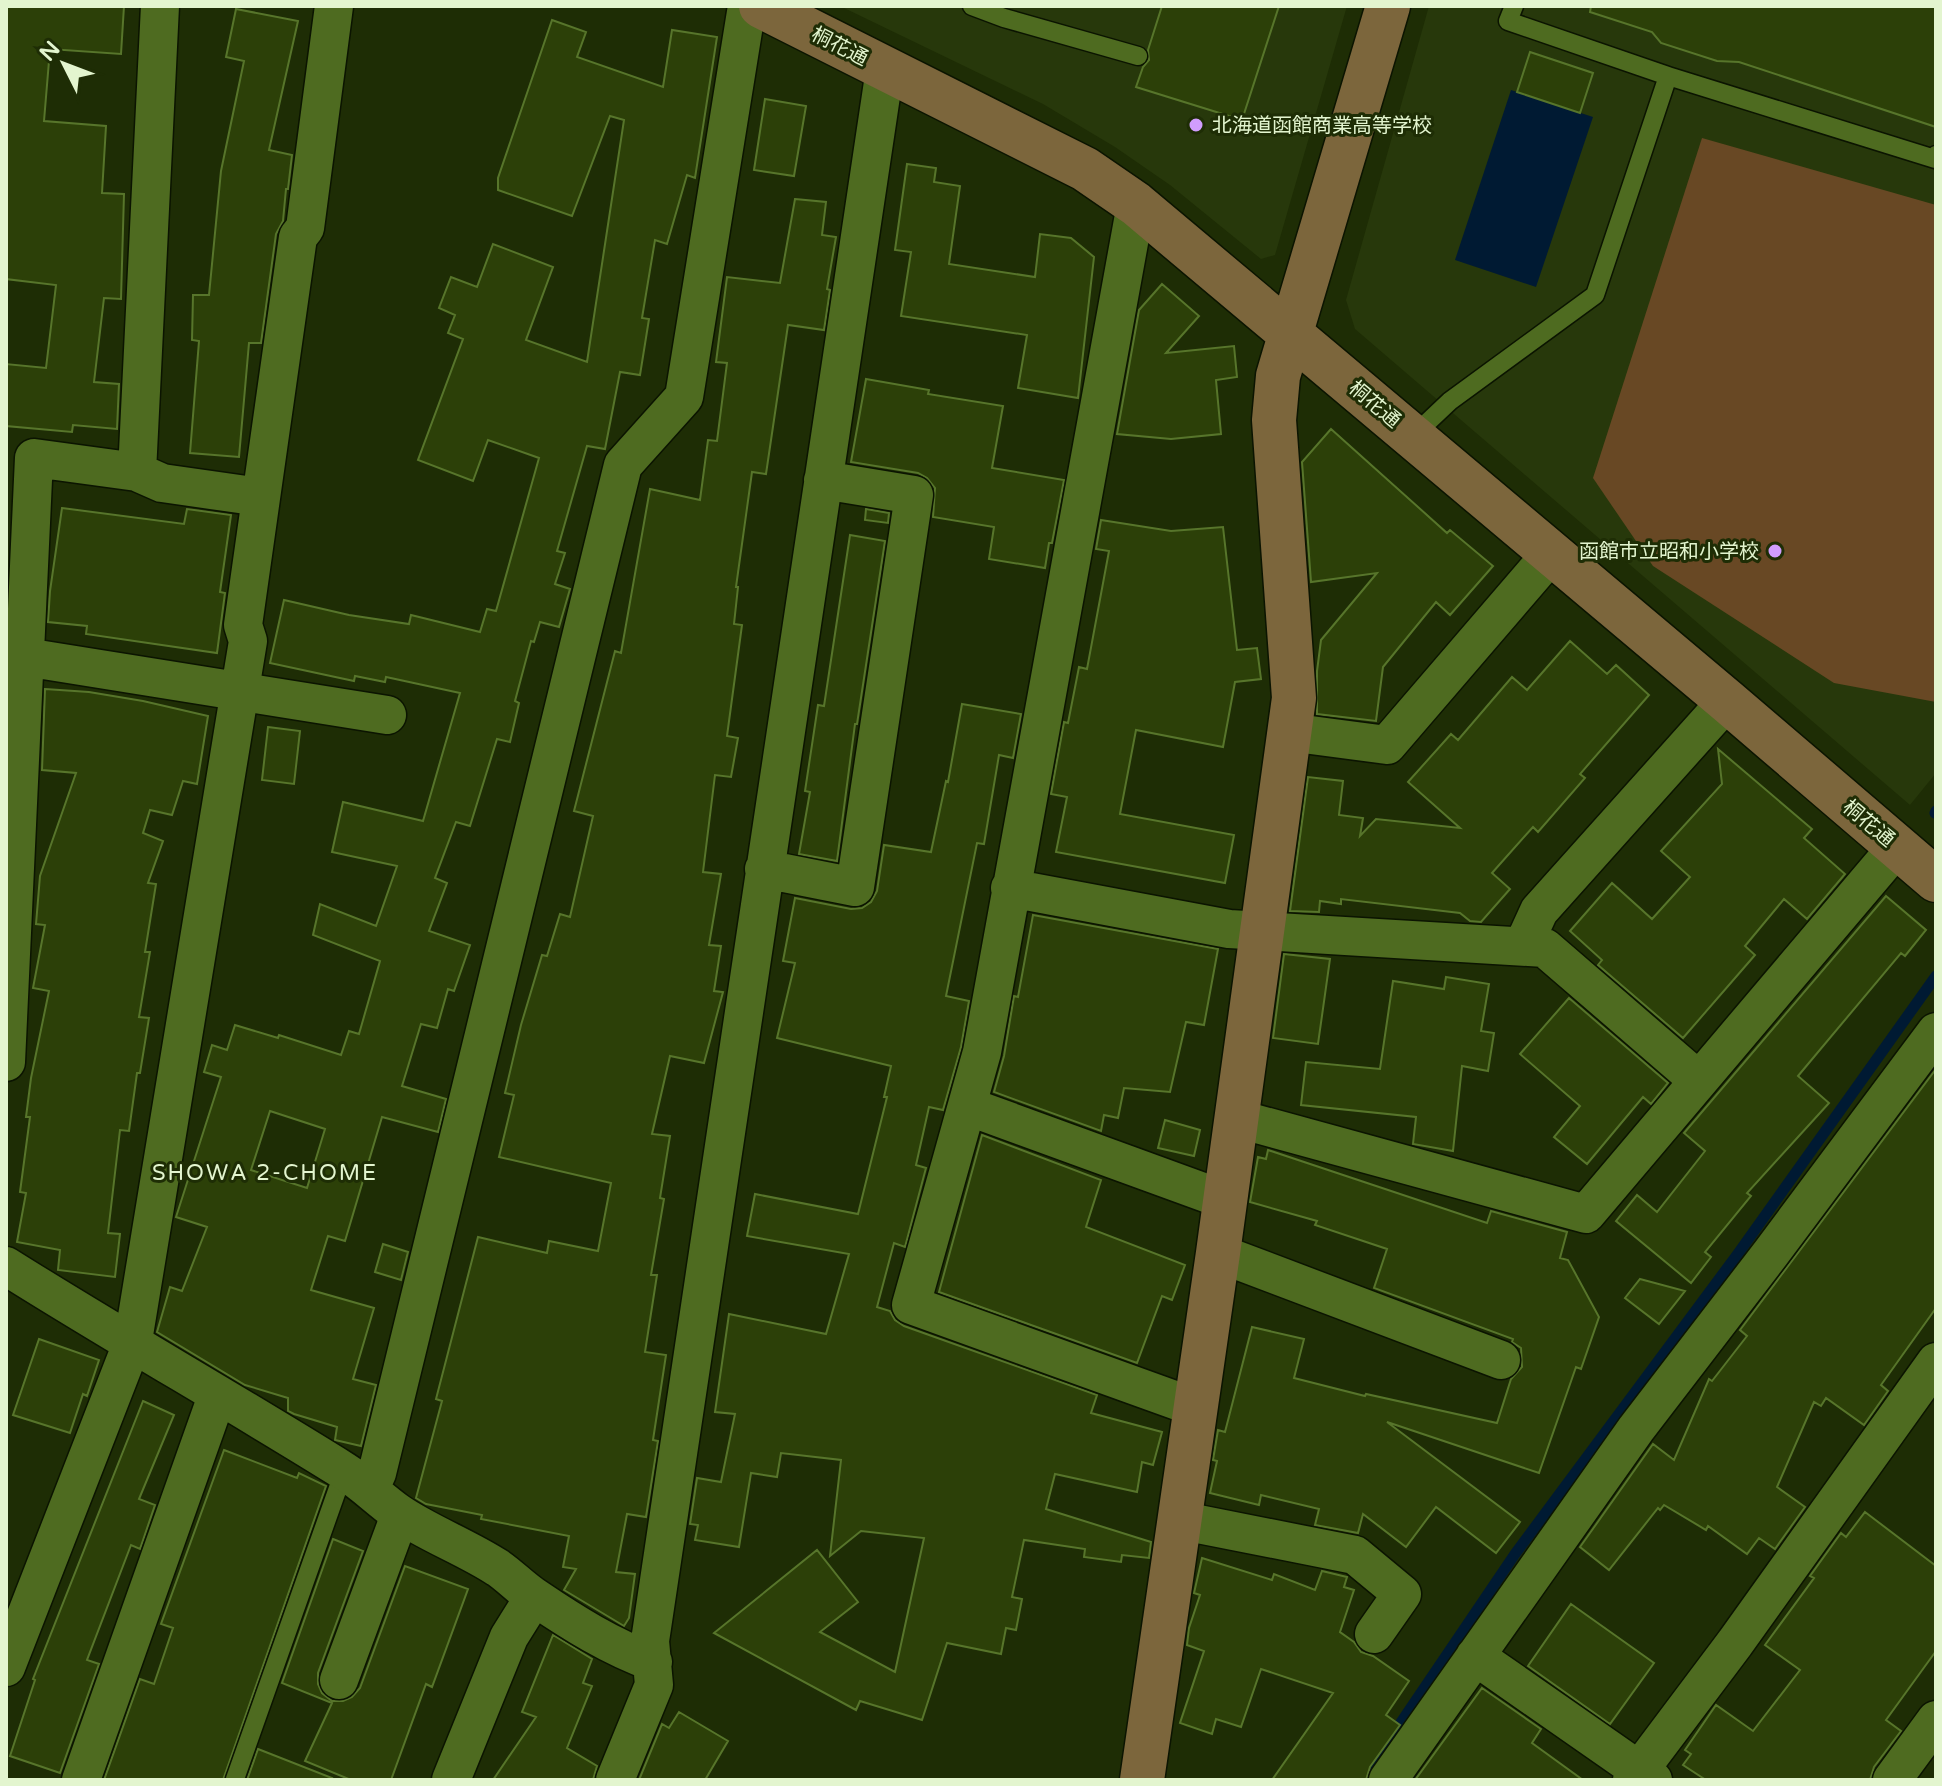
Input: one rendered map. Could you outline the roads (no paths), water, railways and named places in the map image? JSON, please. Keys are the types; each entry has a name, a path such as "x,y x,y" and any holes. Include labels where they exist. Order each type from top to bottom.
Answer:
{"street":[{"path":"137,472 160,6"},
{"path":"6,1667 133,1341 248,641 243,625 260,497 298,237 305,228 334,6"},
{"path":"371,1490 623,465 684,397 747,6"},
{"name":"桐花通","path":"761,6 1085,169 1136,204 1936,880"},
{"path":"1142,1780 1294,698 1274,420 1278,376 1388,6"},
{"path":"615,1780 654,1685 650,1641 885,69"},
{"path":"1136,204 982,1052 911,1305 1194,1407"},
{"path":"6,1062 19,645 34,458 137,472 162,483 260,497"},
{"path":"764,869 855,887 914,495 823,480"},
{"path":"1288,732 1387,745 1552,553"},
{"path":"19,645 240,691 387,715"},
{"path":"1523,946 1539,911 1727,701"},
{"path":"1235,1118 1586,1214 1897,847"},
{"path":"1010,888 1229,929 1545,948 1698,1080"},
{"path":"1388,1780 1636,1429 1936,1032"},
{"path":"967,1106 1225,1200"},
{"path":"1218,1253 1501,1360"},
{"path":"6,1266 98,1324 133,1341 499,1569 534,1597 618,1650 653,1662"},
{"path":"1475,1656 1641,1777 1936,1362"},
{"path":"81,1780 217,1396"},
{"path":"339,1680 396,1526 371,1490"},
{"path":"1178,1520 1355,1555 1402,1594 1374,1634"},
{"path":"451,1780 509,1637 534,1597"},
{"path":"1892,1780 1936,1720"}],"lane":[{"path":"972,6 1138,56"},
{"path":"1514,6 1508,21 1668,76 1935,159 1936,155"},
{"path":"1413,436 1450,401 1595,295 1668,76"},
{"path":"235,1779 371,1490"}],"water":[{"path":"1511,90 1593,117 1536,287 1455,260"}],"waterway":[{"path":"1362,1780 1515,1554 1737,1255 1936,976"}],"place":[{"name":"北海道函館商業高等学校","path":"1196,125"},
{"name":"函館市立昭和小学校","path":"1775,551"}],"district":[{"name":"SHOWA 2-CHOME","path":"265,1172"}]}
